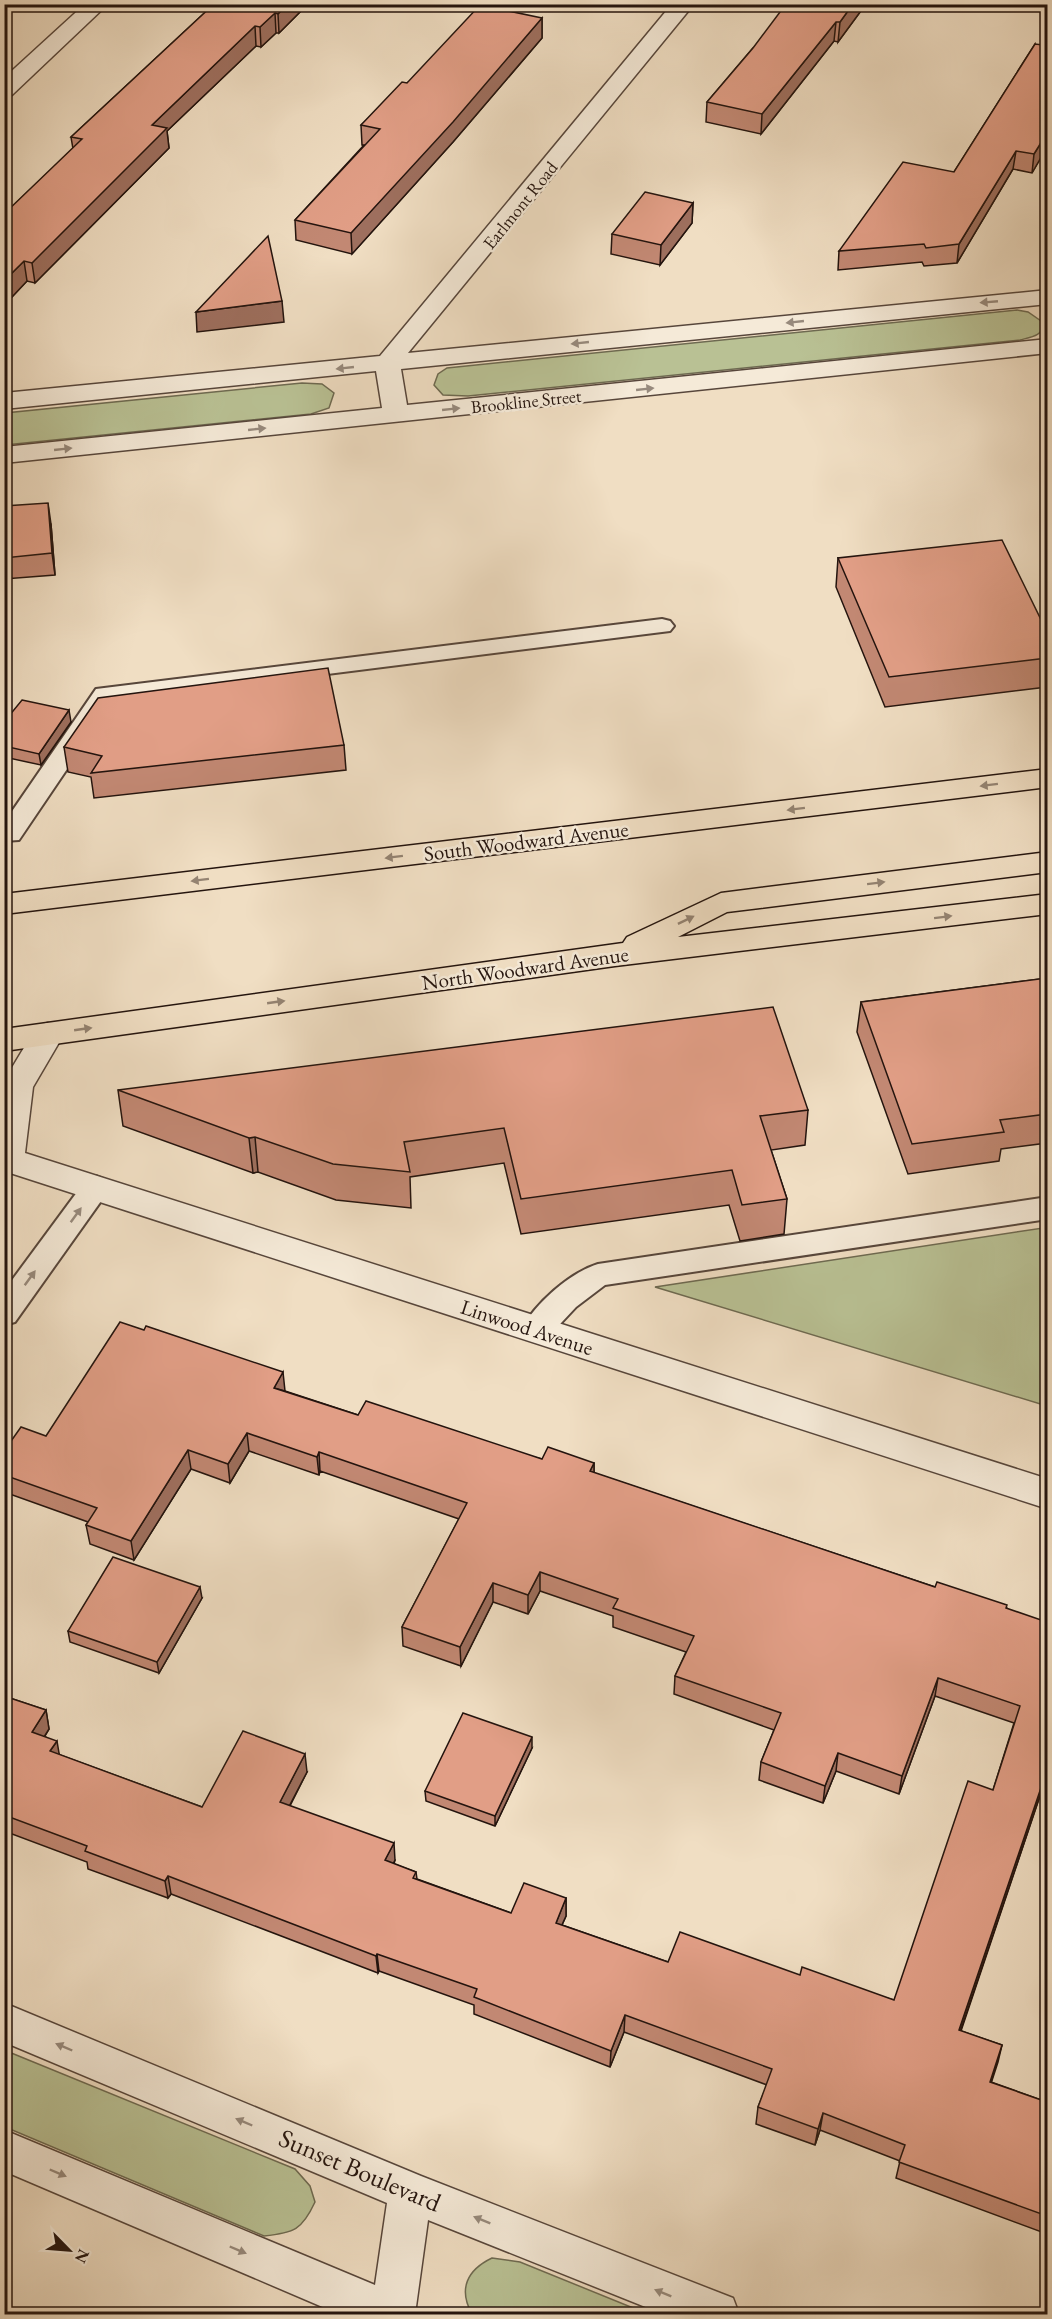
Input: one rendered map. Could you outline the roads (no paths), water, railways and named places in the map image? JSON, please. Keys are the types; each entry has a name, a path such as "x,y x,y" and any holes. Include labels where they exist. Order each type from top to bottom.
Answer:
{"main road":[{"name":"South Woodward Avenue","path":"4,904 1046,780"},
{"path":"615,955 721,903 1047,862"},
{"name":"North Woodward Avenue","path":"4,1040 615,955 1047,904"}],"street":[{"path":"4,90 98,4"},
{"name":"Earlmont Road","path":"387,363 684,4"},
{"path":"4,401 1047,297"},
{"name":"Brookline Street","path":"4,455 1047,346"},
{"path":"387,363 396,415"},
{"name":"Linwood Avenue","path":"48,1034 16,1087 13,1132 5,1159 1047,1494"},
{"name":"Sunset Boulevard","path":"4,2022 410,2192 717,2314"},
{"path":"4,2150 392,2314 410,2192"}],"lane":[{"path":"10,834 105,694 662,626"},
{"path":"4,1314 96,1187"},
{"path":"536,1330 565,1299 598,1275 1047,1209"}]}
